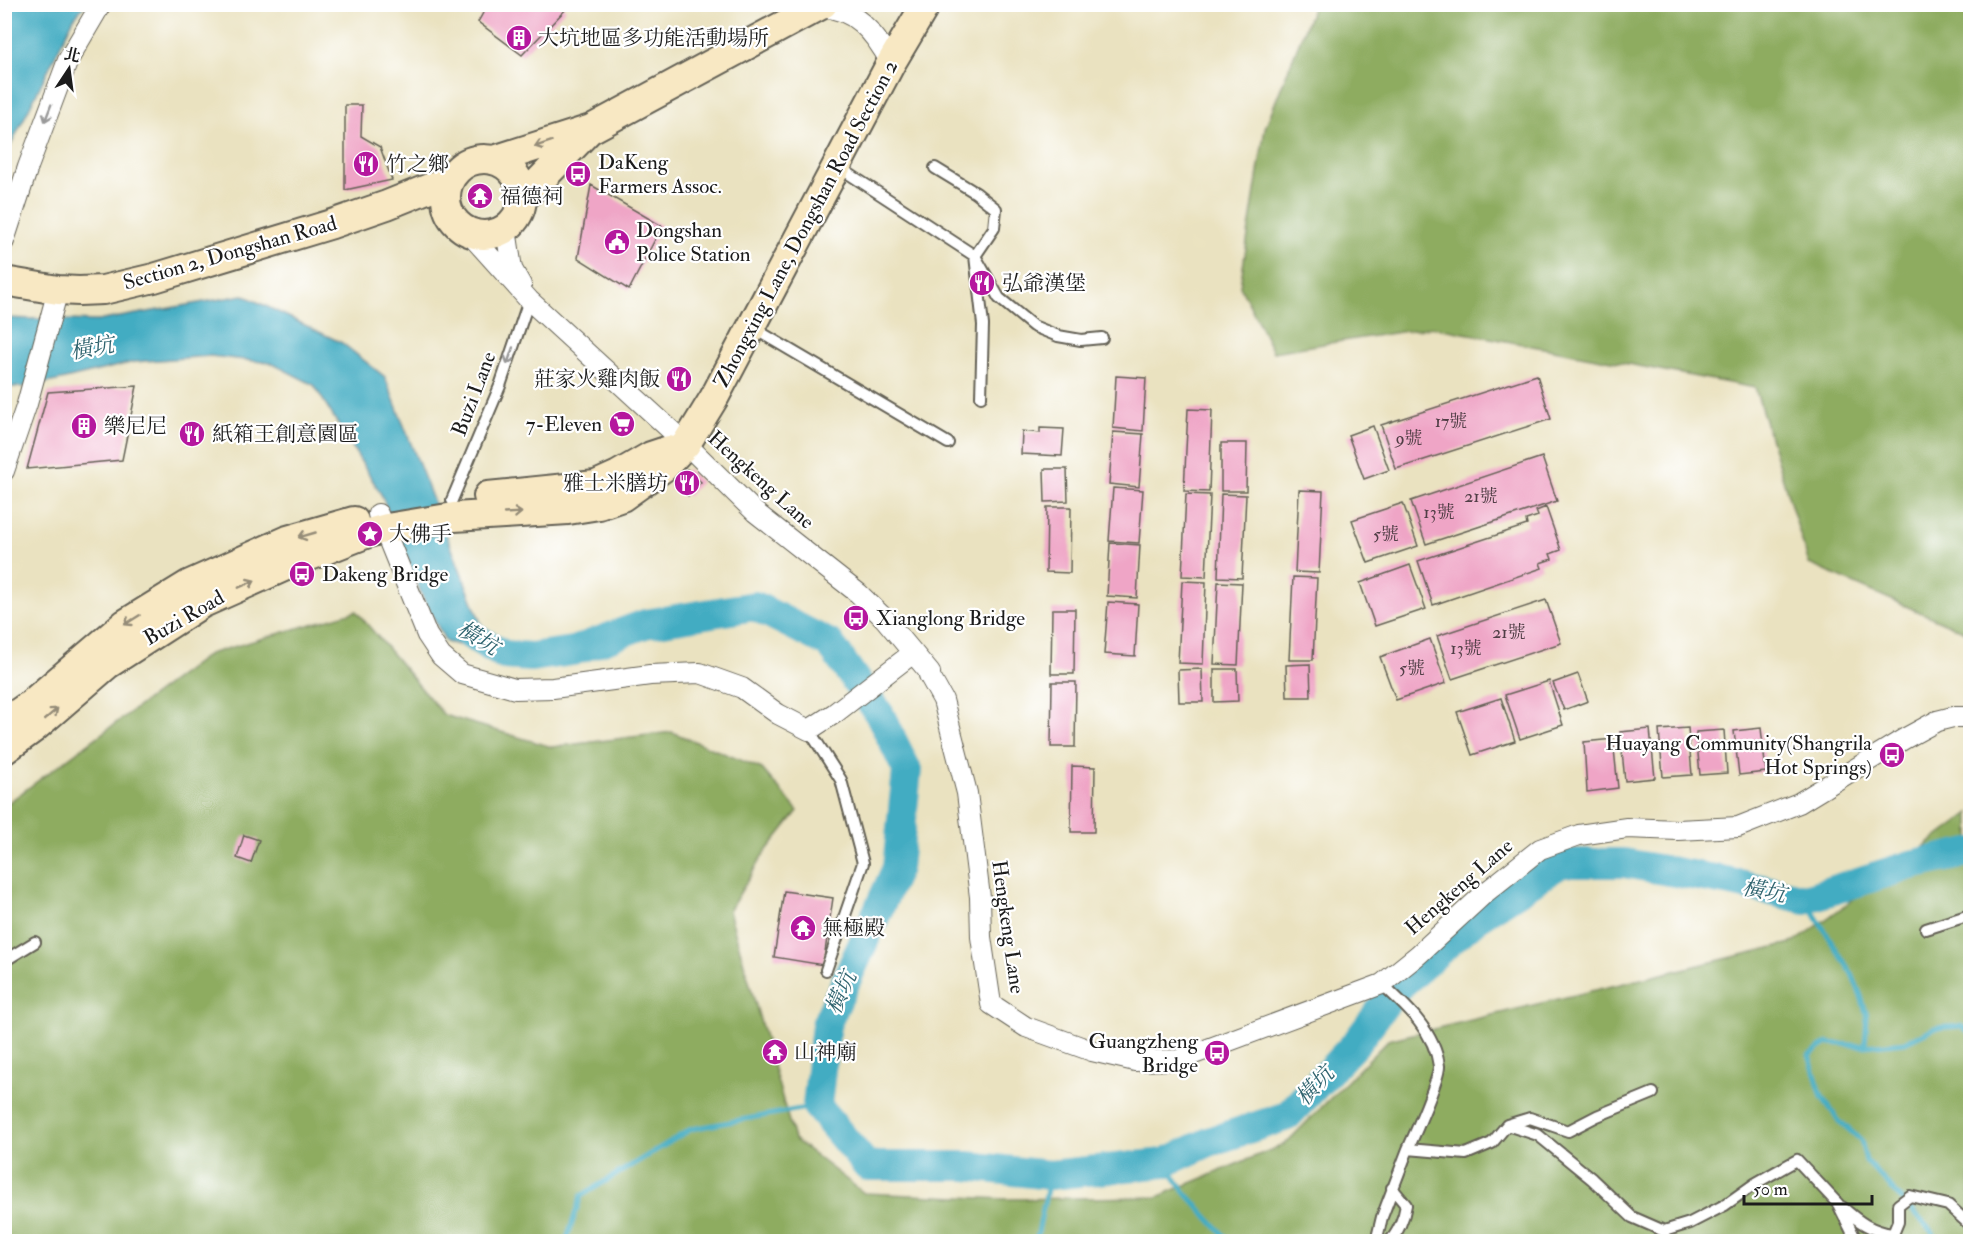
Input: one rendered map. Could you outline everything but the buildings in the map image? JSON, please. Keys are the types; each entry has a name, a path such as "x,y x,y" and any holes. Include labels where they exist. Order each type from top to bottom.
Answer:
{"main road":[{"name":"Zhongxing Lane, Dongshan Road Section 2","path":"686,444 714,398 891,63 926,4"},
{"path":"494,160 591,129 808,10"},
{"path":"523,198 591,129"},
{"path":"387,205 420,211 480,235 494,234 506,229 514,220 523,198 521,186 515,174 506,165 483,158 471,160 460,166 449,180 445,199 448,211 461,227"},
{"name":"Section 2, Dongshan Road","path":"4,281 55,301 154,278 387,205 449,180"},
{"path":"383,521 451,506 596,485 651,456 686,444"},
{"name":"Buzi Road","path":"4,723 31,705 125,624 190,584 288,540 383,521"},
{"name":"Buzi Road","path":"4,750 34,728 108,664 201,604 295,562 368,533 383,521"}],"street":[{"path":"4,241 28,167 68,60 101,4"},
{"path":"808,10 833,7 857,18 872,32 891,63"},
{"name":"Hengkeng Lane","path":"461,227 529,300 686,444 754,512 858,593 884,618 930,673 943,700 967,793 980,897 981,937 991,1004 1026,1027 1092,1051 1135,1061 1178,1059 1382,984 1418,955 1485,893 1540,849 1580,835 1627,828 1678,830 1738,827 1799,803 1937,721 1953,717 1971,717"},
{"path":"506,229 512,269 529,300"},
{"path":"4,471 27,404 55,301"},
{"path":"383,521 427,635 441,656 462,674 515,689 554,688 650,675 700,674 742,688 778,714 809,730 835,713 913,653"}],"lane":[{"path":"837,166 975,256 999,298 1033,326 1058,336 1081,340 1102,338"},
{"path":"935,168 976,193 996,209 994,228 975,256 983,325 981,397"},
{"name":"Buzi Lane","path":"451,506 500,386 529,300"},
{"path":"750,327 948,443"},
{"path":"809,730 841,780 863,863 826,970"},
{"path":"1926,929 1971,915"},
{"path":"4,961 35,942"},
{"path":"1376,1242 1392,1188 1439,1069 1433,1044 1412,1011 1382,984"},
{"path":"1408,1149 1466,1154 1492,1143 1507,1125 1530,1118 1568,1131 1597,1116 1653,1093"},
{"path":"1507,1125 1538,1135 1592,1179 1632,1217 1663,1236 1725,1205 1756,1183 1797,1160 1838,1204 1861,1224 1878,1232 1893,1234 1898,1221 1898,1204 1910,1196 1948,1205 1971,1225"},
{"path":"1389,1242 1405,1215 1406,1205 1392,1188"},
{"path":"1838,1204 1857,1242"}],"green space":[{"path":"1314,5 1970,5 1970,634 1809,564 1755,388 1432,327 1273,352 1240,286 1265,128"},
{"path":"356,611 444,715 552,747 672,732 762,769 798,811 763,855 729,911 794,1139 864,1193 1006,1199 1157,1197 1285,1144 1388,1040 1795,942 1970,813 1970,1241 5,1241 4,806 209,654"}],"water":[{"path":"5,4 85,5 74,18 5,157"},
{"path":"243,295 342,343 385,377 486,636 504,655 446,642 423,598 381,494 314,385 271,363 210,356 134,362 57,381 22,387 5,387 5,318 97,321"}],"waterway":[{"name":"橫坑","path":"469,634 504,655 531,657 573,651 645,624 755,606 830,644 880,715 907,770 897,868 826,1025 817,1106 867,1166 967,1166 1050,1175 1164,1163 1209,1142 1287,1116 1356,1043 1397,988 1478,917 1561,863 1624,863 1731,882 1805,899 1911,865 1970,852"},
{"path":"1805,899 1852,974 1867,1016 1865,1046 1828,1043 1809,1055 1822,1097 1839,1121 1861,1140 1866,1161 1933,1233 1935,1242"},
{"path":"1865,1046 1905,1042 1934,1028 1961,1026 1970,1033"},
{"path":"566,1242 581,1196 691,1129 817,1106"},
{"path":"1164,1163 1184,1191 1230,1242"},
{"path":"1036,1242 1050,1175"}],"place":[{"name":"大坑地區多功能活動場所","path":"519,38"},
{"name":"竹之鄉","path":"366,164"},
{"name":"DaKeng Farmers Assoc.","path":"578,174"},
{"name":"福德祠","path":"480,196"},
{"name":"Dongshan Police Station","path":"617,242"},
{"name":"弘爺漢堡","path":"982,283"},
{"name":"莊家火雞肉飯","path":"679,379"},
{"name":"7-Eleven","path":"622,424"},
{"name":"樂尼尼","path":"84,426"},
{"name":"紙箱王創意園區","path":"192,434"},
{"name":"雅士米膳坊","path":"687,483"},
{"name":"大佛手","path":"370,534"},
{"name":"Dakeng Bridge","path":"302,574"},
{"name":"Xianglong Bridge","path":"856,618"},
{"name":"Huayang Community(Shangrila Hot Springs)","path":"1892,755"},
{"name":"無極殿","path":"803,928"},
{"name":"山神廟","path":"775,1052"},
{"name":"Guangzheng Bridge","path":"1217,1053"}]}
